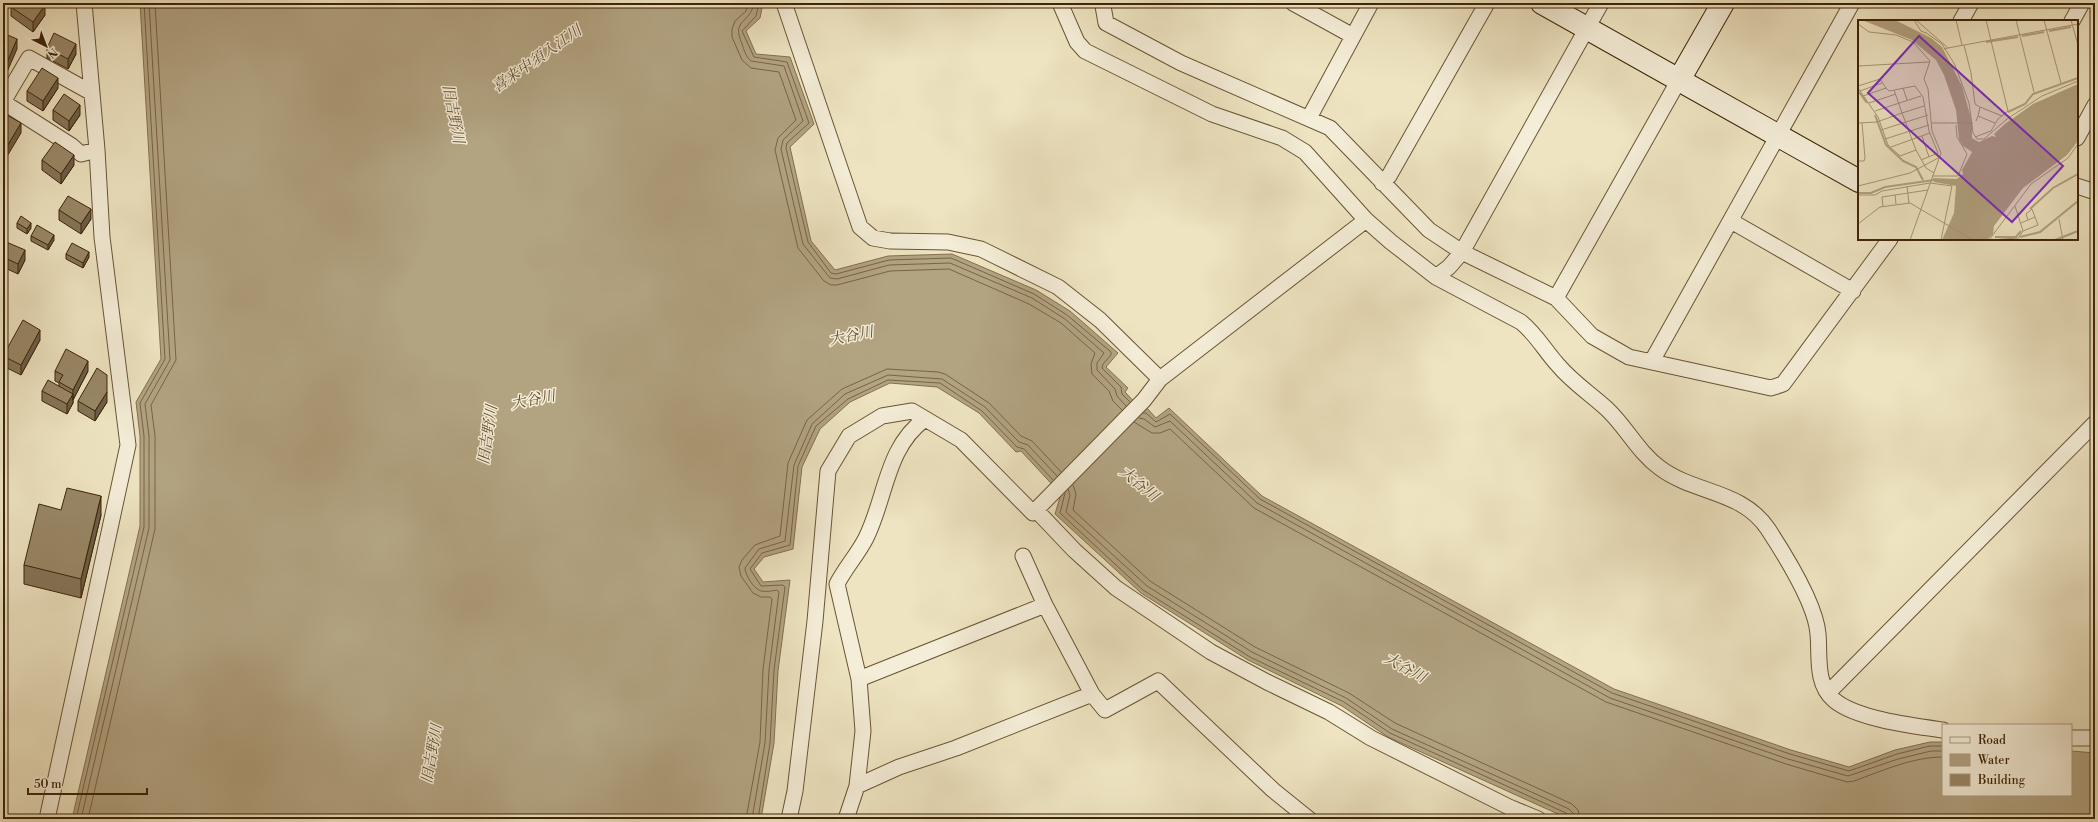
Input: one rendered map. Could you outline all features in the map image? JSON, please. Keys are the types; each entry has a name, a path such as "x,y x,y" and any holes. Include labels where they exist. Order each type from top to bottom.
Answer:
{"street":[{"path":"47,819 128,445 102,237 97,150 84,3"},
{"path":"784,3 860,227 874,238 890,241 948,242 981,249 1058,287 1100,320 1160,379"},
{"path":"1060,3 1077,42 1085,51 1212,114 1282,138 1305,152 1366,220 1436,277 1521,322 1532,331 1572,382 1607,409 1646,458 1661,470 1750,509 1767,528 1789,563 1811,609 1818,632 1820,670 1823,684 1834,700 1845,707 1864,714 1942,730"},
{"path":"1104,3 1103,6 1106,23 1181,63 1330,128 1429,230 1462,252 1556,298 1592,336 1629,357 1771,388 1783,384 1889,240"},
{"path":"1293,3 1353,36"},
{"path":"1309,118 1371,3"},
{"path":"1382,183 1389,176 1487,3"},
{"path":"1542,3 1588,27 1858,180"},
{"path":"1436,277 1449,267 1462,252 1601,3"},
{"path":"1556,298 1723,3"},
{"path":"1652,361 1852,3"},
{"path":"1962,20 1970,3"},
{"path":"2073,20 2082,3"},
{"path":"92,93 29,58 3,102 72,146 81,154 97,150"},
{"path":"2078,136 2095,105"},
{"path":"2078,186 2095,192"},
{"path":"789,819 795,791 816,621 828,471 849,436 882,416 912,411 961,440 1033,513 1144,400 1160,379 1366,220"},
{"path":"1731,221 1853,291"},
{"path":"846,819 856,786 863,731 859,679 836,584 866,538 899,447 911,429 925,419"},
{"path":"1828,693 2095,423"},
{"path":"1040,506 1074,550 1116,588 1211,652 1267,682 1329,712 1371,738 1509,807 1538,819"},
{"path":"1023,556 1045,605 1092,694 1105,710 1158,681 1273,790 1309,819"},
{"path":"859,679 1045,605"},
{"path":"856,786 899,767 956,748 1092,694"},
{"path":"2072,738 2095,738"}],"water":[{"path":"140,3 763,3 760,18 746,31 756,54 790,57 814,124 790,147 811,241 835,270 888,256 952,254 1036,290 1070,311 1118,353 1106,367 1128,388 1125,392 1142,410 1146,407 1156,418 1169,408 1262,496 1614,689 1791,750 1849,767 1895,750 1930,742 1942,742 1942,796 2072,796 2072,751 2095,753 2095,819 1569,819 1388,737 1342,706 1248,660 1141,593 1055,514 1061,494 1021,451 1016,452 979,413 937,387 890,383 850,402 820,429 802,467 793,549 764,557 754,569 763,582 790,580 778,671 774,743 761,819 72,819 140,526 140,436 136,402 161,359"}],"building":[{"path":"14,3 42,3 45,5 33,22 11,7"},
{"path":"3,33 17,39 3,72"},
{"path":"54,33 76,44 68,59 47,48"},
{"path":"42,68 58,78 43,101 27,91"},
{"path":"64,94 80,105 69,121 53,110"},
{"path":"7,115 21,123 3,153 3,122"},
{"path":"55,142 74,155 61,174 42,160"},
{"path":"68,196 91,209 81,224 59,210"},
{"path":"21,216 31,223 27,229 17,223"},
{"path":"37,225 54,235 48,245 31,236"},
{"path":"4,241 25,250 18,264 3,257"},
{"path":"72,243 89,252 83,263 66,254"},
{"path":"23,320 40,330 21,365 3,356"},
{"path":"66,349 88,361 73,390 59,382 63,375 55,371"},
{"path":"97,368 107,375 107,392 95,411 78,401"},
{"path":"48,380 73,394 67,404 42,391"},
{"path":"67,488 101,496 81,579 24,565 39,504 61,510"}],"water label":[{"name":"喜来中須入江川","path":"537,59"},
{"name":"旧吉野川","path":"453,114"},
{"name":"大谷川","path":"851,336"},
{"name":"大谷川","path":"533,400"},
{"name":"旧吉野川","path":"488,435"},
{"name":"大谷川","path":"1139,484"},
{"name":"大谷川","path":"1405,668"},
{"name":"旧吉野川","path":"432,754"}]}
